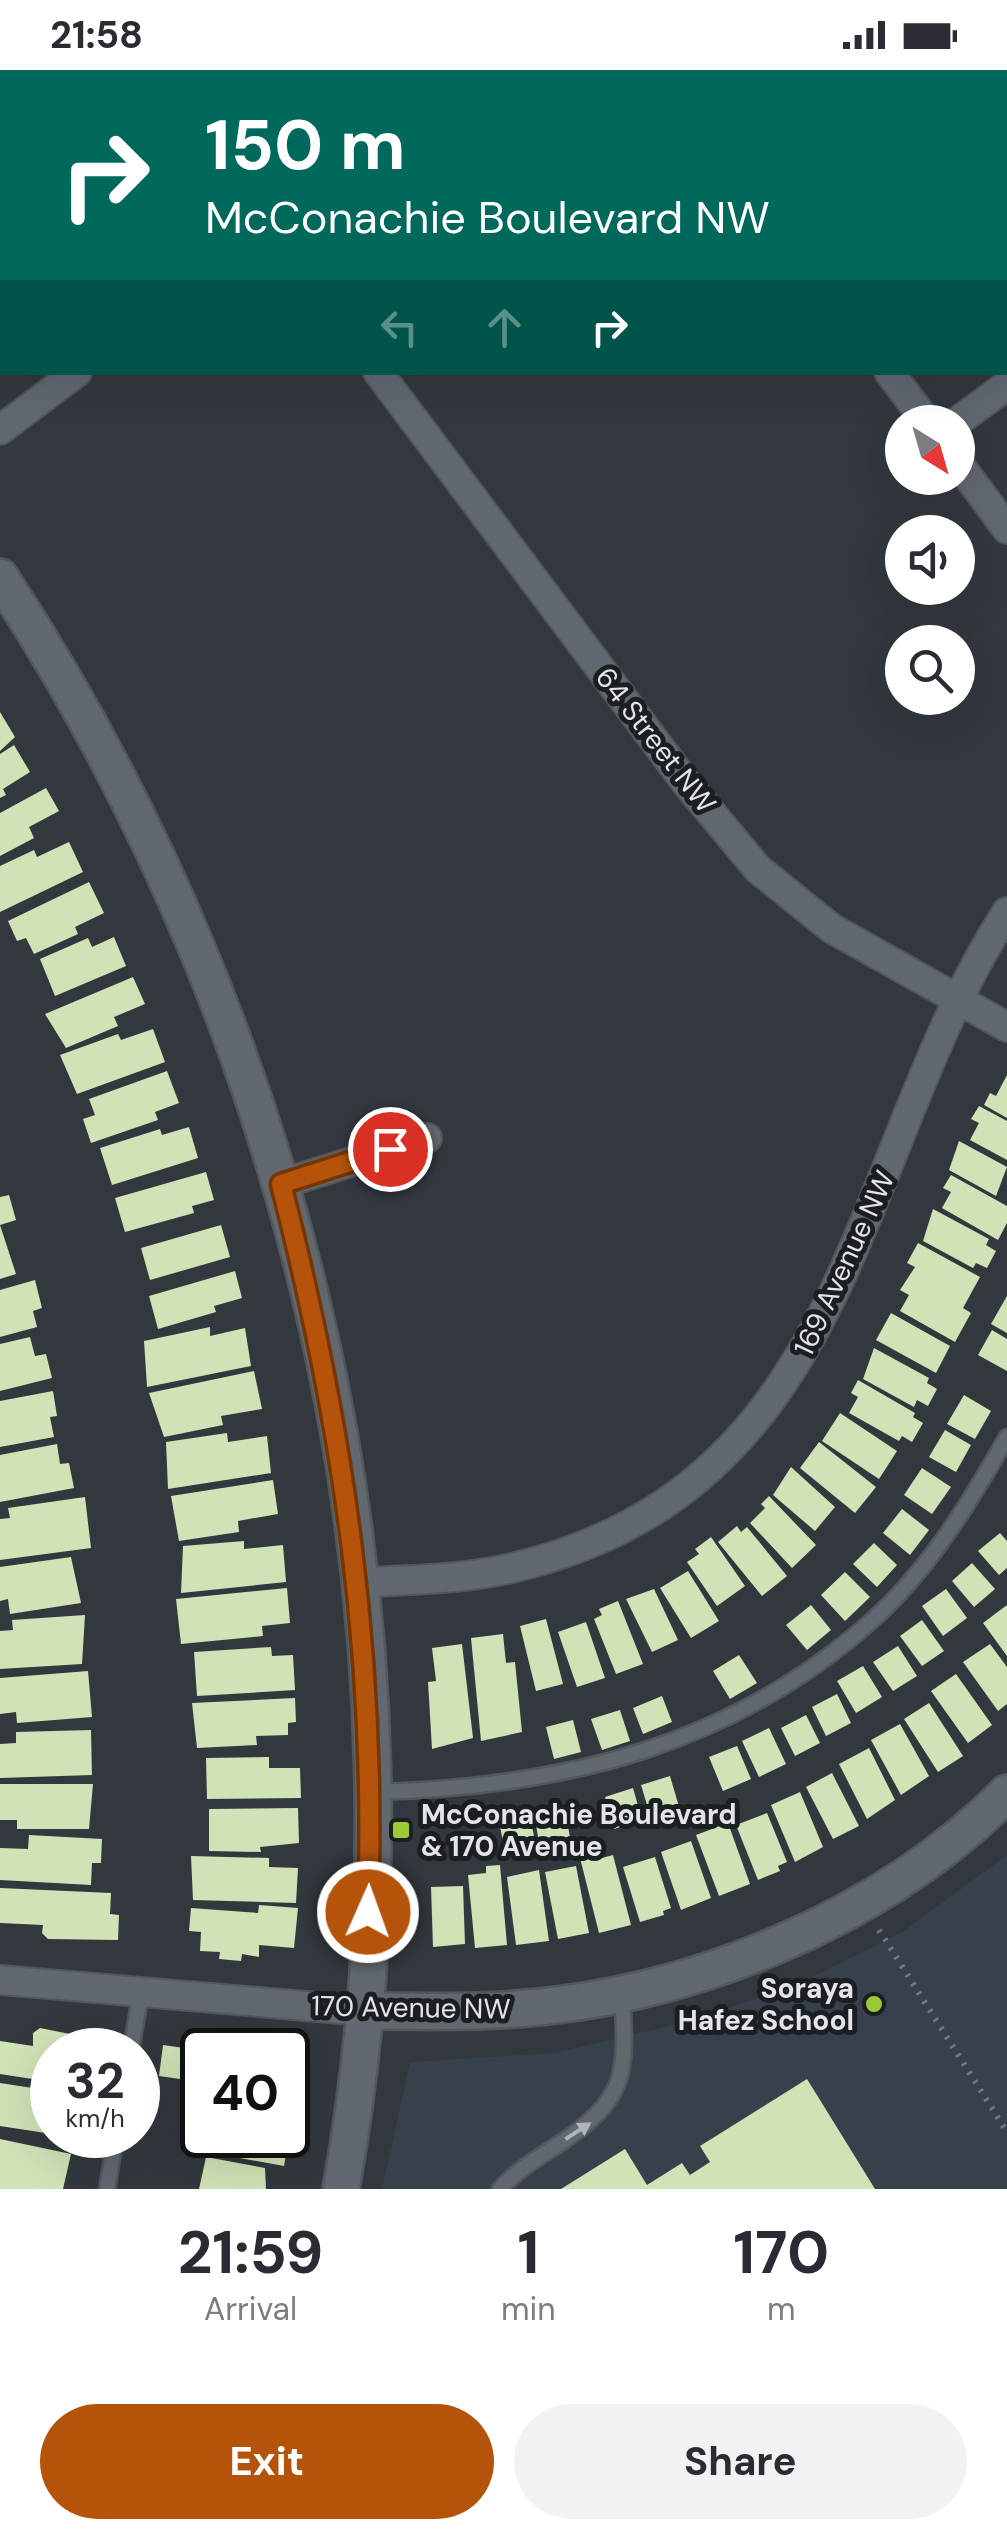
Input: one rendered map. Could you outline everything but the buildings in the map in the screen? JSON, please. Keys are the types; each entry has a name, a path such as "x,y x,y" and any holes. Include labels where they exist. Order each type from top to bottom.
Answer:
{"street":[{"path":"0,430 73,375"},
{"name":"64 Street NW","path":"380,375 687,784 758,869 831,928 1007,1028"},
{"path":"892,375 914,405"},
{"path":"975,408 1007,384"},
{"path":"975,486 1007,529"},
{"path":"0,576 72,688 162,867 248,1078 281,1184 332,1396 358,1584 370,1792 364,2010 341,2189"},
{"name":"169 Avenue NW","path":"358,1584 466,1575 562,1554 618,1531 682,1491 730,1451 774,1400 807,1350 959,1001 1007,912"},
{"path":"281,1184 427,1138"},
{"name":"170 Avenue NW","path":"0,1980 364,2010 518,2009 622,1993 721,1964 801,1933 934,1854 1007,1793"}],"lane":[{"path":"370,1792 486,1787 557,1776 644,1752 745,1708 838,1648 880,1613 933,1551 1007,1437"},
{"path":"134,2028 140,1992"},
{"path":"500,2189 514,2173 596,2119 620,2084 624,2058 622,1993"},
{"path":"107,2189 112,2158"}],"path":[{"path":"879,1930 1007,2132"}],"shaded area":[{"name":"Soraya Hafez School","path":"1007,1855 1007,2189 382,2189 410,2062 554,2053 687,2022 794,1986 901,1933"}],"place":[{"name":"McConachie Boulevard & 170 Avenue","path":"401,1830"},
{"name":"Soraya Hafez School","path":"874,2004"}],"route":[{"path":"368,1912 369,1728 350,1508 332,1396 281,1184 390,1149"}]}
